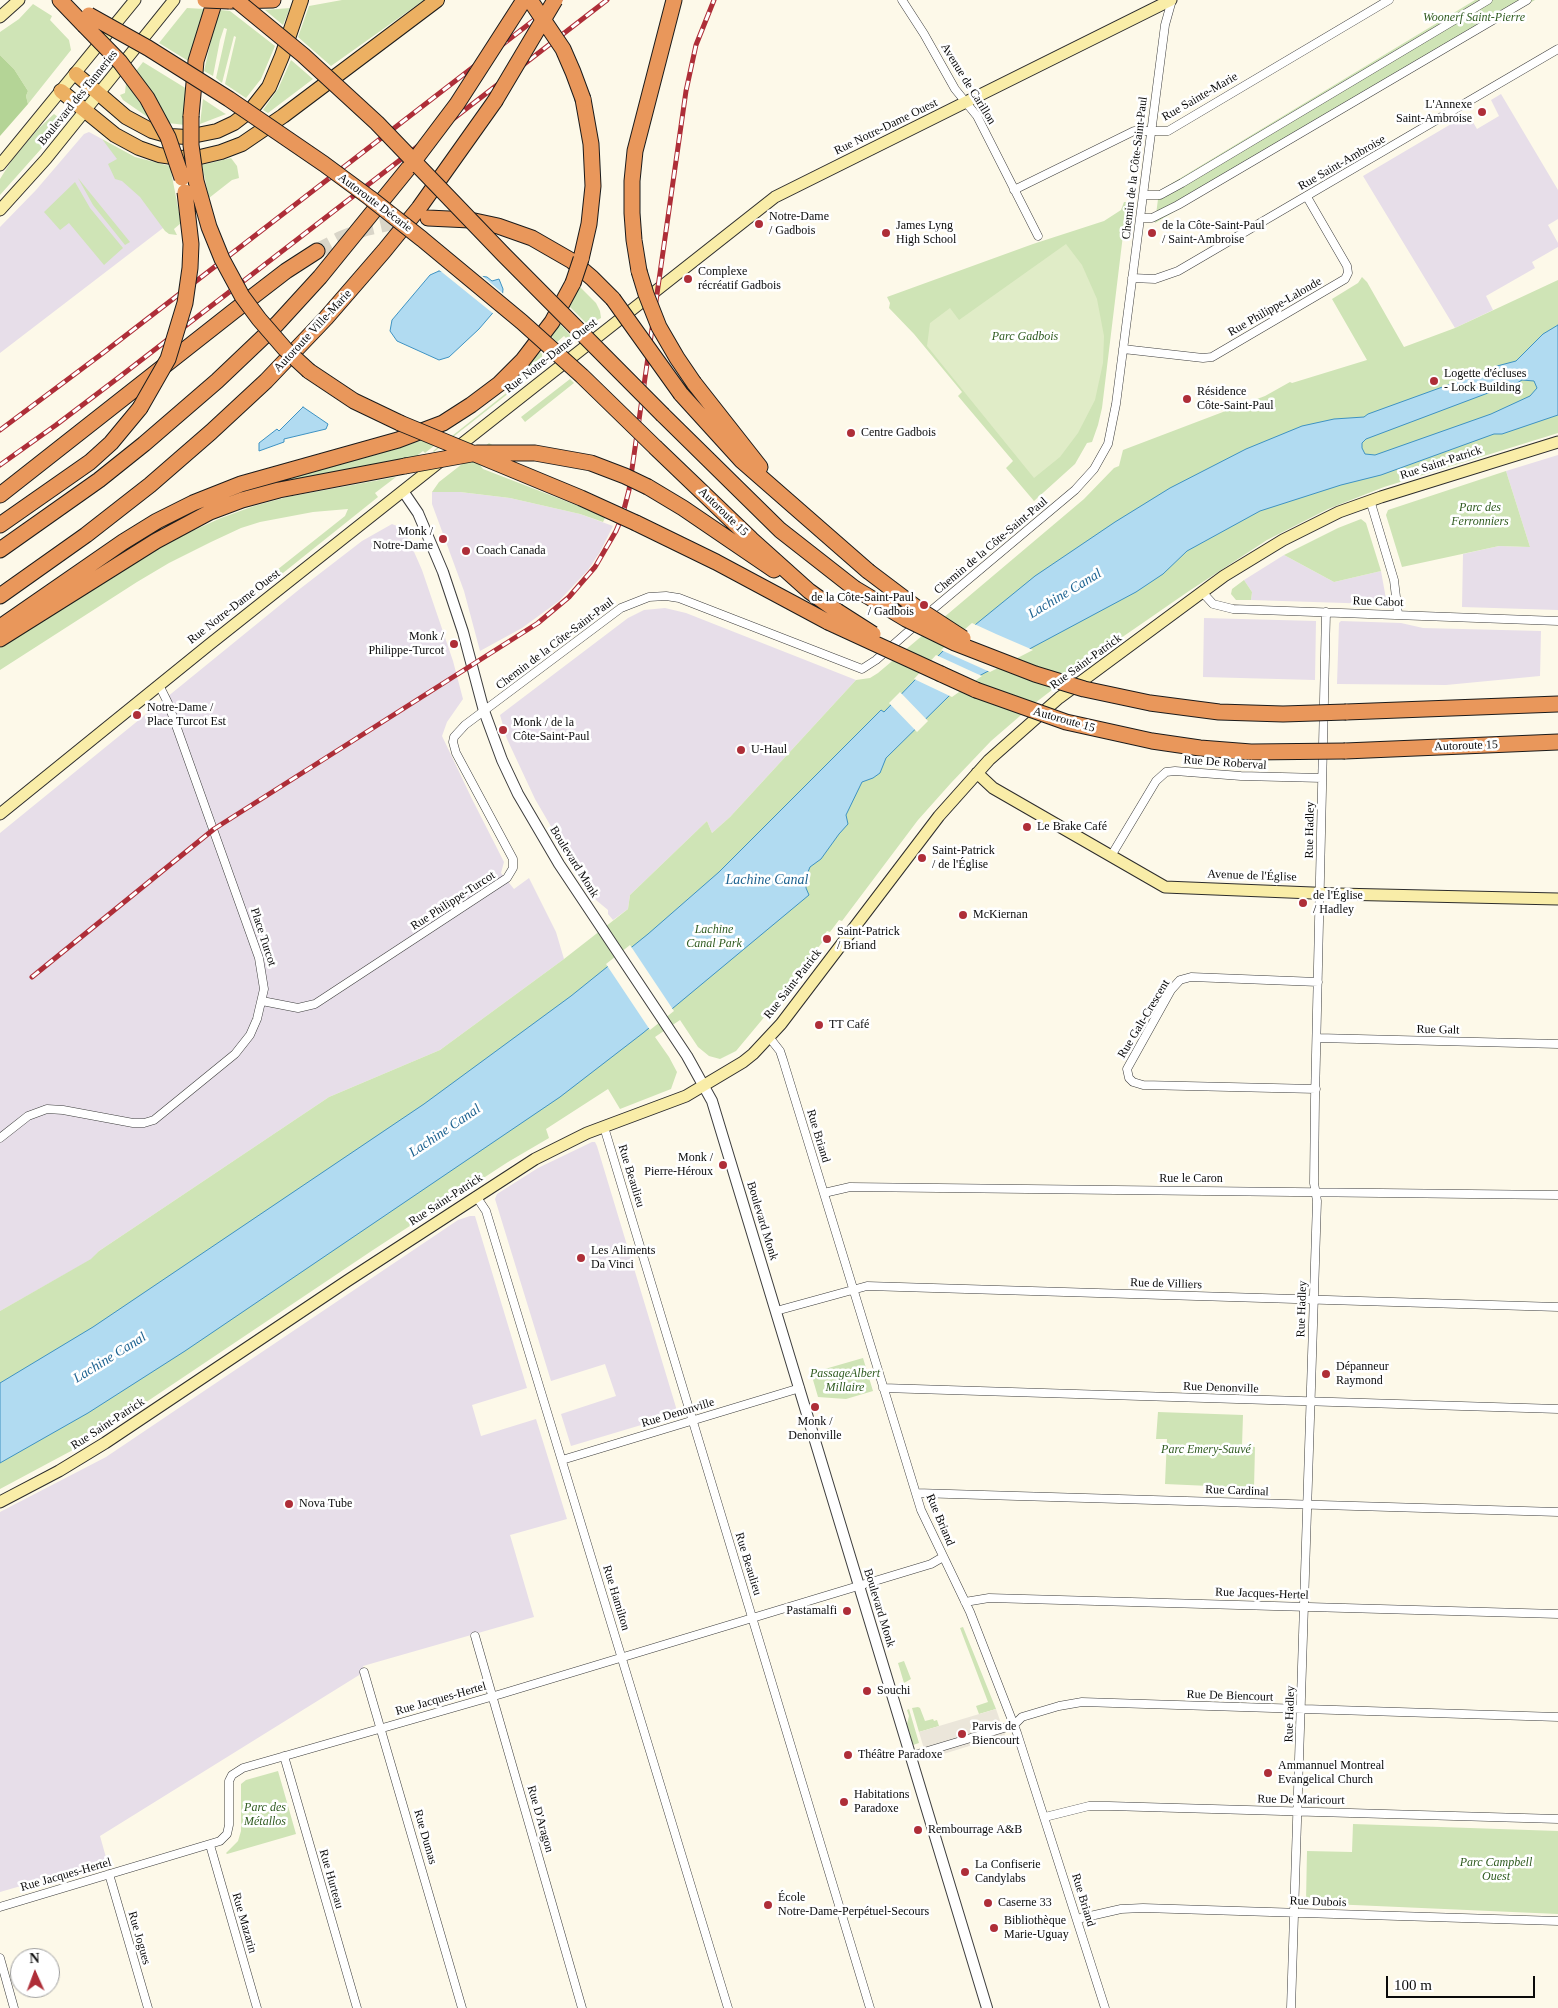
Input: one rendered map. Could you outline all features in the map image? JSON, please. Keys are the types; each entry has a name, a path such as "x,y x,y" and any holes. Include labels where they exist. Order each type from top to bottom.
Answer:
{"highway":[{"name":"Autoroute Décarie","path":"61,0 87,20 155,53 228,99 324,164 370,198 422,238 522,322 582,376 656,448"},
{"path":"205,0 273,0"},
{"path":"226,0 206,26 196,61 191,116 191,145 196,182 207,222 222,259 242,296 258,319 285,349 309,371 354,401 400,423 573,494 832,616"},
{"path":"226,0 303,55 377,123 662,415 773,524 854,588 897,614 935,634 1007,664 1084,689 1162,705 1241,713 1346,712 1558,704"},
{"path":"76,74 133,122 162,134 178,137 198,136 227,127 251,110 269,87 301,0"},
{"path":"61,90 122,140 148,152 179,158 200,157 221,152 242,144 276,121 437,0"},
{"path":"0,550 99,480 157,433 217,381 277,324 320,277 411,165 466,90 524,0"},
{"path":"0,627 123,542 158,521 241,484 411,436 450,418 499,384 523,360 552,322 573,283 589,224 593,186 591,144 582,99 573,72 562,49 530,0"},
{"name":"Autoroute Ville-Marie","path":"0,596 86,535 150,485 266,381 321,323 419,208 495,101 556,0"},
{"path":"674,0 635,151 632,181 632,213 639,271 646,294 677,358 735,437 792,505"},
{"path":"0,526 69,478 96,457 119,434 140,408 168,359 185,303 191,244 183,185 168,137 147,98 87,20"},
{"path":"428,218 470,220 498,226 543,243 572,261 613,299 681,394 736,455 868,571 936,621 1007,664"},
{"path":"0,495 286,270 317,251"},
{"name":"Autoroute 15","path":"656,448 809,591 832,616 941,674 1046,716 1095,730 1136,738 1200,748 1251,752 1558,742"},
{"path":"0,639 156,541 210,512 242,500 279,490 477,453 536,453 591,463 625,476 648,487 809,591"}],"main road":[{"path":"4,14 19,0"},
{"name":"Boulevard des Tanneries","path":"0,165 135,0"},
{"name":"Boulevard des Tanneries","path":"0,210 22,188 86,111 174,0"},
{"name":"Rue Notre-Dame Ouest","path":"0,814 158,685 771,200 1171,0"},
{"name":"Rue Saint-Patrick","path":"0,1502 65,1468 105,1443 476,1196 555,1148 604,1126 686,1096 743,1062 769,1037 929,828 977,773 1019,732 1059,698 1224,576 1283,540 1332,515 1370,500 1558,442"},
{"name":"Avenue de l'Église","path":"977,773 993,788 1165,886 1320,893 1558,899"}],"street":[{"name":"Avenue de Carillon","path":"902,0 924,34 955,89 977,116 1038,236"},
{"name":"Chemin de la Côte-Saint-Paul","path":"484,711 621,608 649,597 666,596 685,600 850,666 862,669 867,668 964,582 1075,490 1100,460 1110,437 1164,25 1171,0"},
{"name":"Rue Sainte-Marie","path":"1014,190 1134,131 1168,131 1389,0"},
{"path":"1143,195 1160,195 1182,183 1488,0"},
{"path":"1140,218 1152,218 1171,208 1527,0"},
{"name":"Rue Saint-Ambroise","path":"1132,278 1155,279 1178,271 1558,49"},
{"name":"Rue Philippe-Lalonde","path":"1123,349 1203,358 1212,357 1345,280 1348,273 1347,266 1307,197"},
{"name":"Boulevard Monk","path":"403,491 421,518 447,584 466,641 484,711 502,760 518,794 563,871 668,1028 704,1086 717,1116 987,2008"},
{"path":"1370,500 1394,583 1398,614"},
{"name":"Rue Cabot","path":"1202,593 1213,604 1228,608 1558,621"},
{"name":"Rue Hadley","path":"1291,2008 1317,1201 1314,1183 1326,612"},
{"name":"Place Turcot","path":"0,1138 28,1116 47,1109 64,1110 133,1124 154,1120 168,1111 241,1048 253,1030 262,1001 264,983 255,947 168,703 158,685"},
{"name":"Rue Philippe-Turcot","path":"262,1001 298,1008 315,1004 510,876 514,868 513,859 456,753 453,742 460,729 484,711"},
{"name":"Rue De Roberval","path":"1111,856 1156,781 1166,772 1174,770 1241,776 1322,778"},
{"name":"Rue Galt-Crescent","path":"1316,1089 1143,1085 1133,1082 1129,1078 1127,1070 1171,990 1180,980 1191,978 1318,982"},
{"name":"Rue Briand","path":"769,1037 780,1051 928,1528 965,1602 1014,1725 1078,1919 1105,2008"},
{"name":"Rue Galt","path":"1318,1038 1558,1044"},
{"name":"Rue Beaulieu","path":"604,1126 870,2008"},
{"name":"Rue le Caron","path":"824,1193 850,1188 1558,1195"},
{"name":"Rue Hamilton","path":"476,1196 486,1211 728,2008"},
{"name":"Rue de Villiers","path":"776,1311 866,1286 1558,1307"},
{"name":"Rue Denonville","path":"562,1460 800,1388"},
{"name":"Rue Denonville","path":"883,1388 1558,1409"},
{"name":"Rue Cardinal","path":"916,1493 1558,1512"},
{"name":"Rue Jacques-Hertel","path":"0,1907 220,1841 227,1834 229,1826 228,1787 232,1775 243,1768 753,1618 931,1564 943,1557"},
{"name":"Rue Jacques-Hertel","path":"965,1602 989,1598 1558,1614"},
{"name":"Rue D'Aragon","path":"475,1636 582,2008"},
{"name":"Rue Dumas","path":"364,1672 382,1728 462,2008"},
{"name":"Rue De Biencourt","path":"911,1756 1014,1725 1022,1717 1058,1706 1082,1702 1558,1717"},
{"name":"Rue Hurteau","path":"284,1756 357,2008"},
{"name":"Rue De Maricourt","path":"1045,1817 1101,1806 1558,1819"},
{"name":"Rue Mazarin","path":"210,1845 257,2008"},
{"name":"Rue Jogues","path":"109,1874 148,2008"},
{"name":"Rue Dubois","path":"1078,1919 1132,1908 1558,1921"},
{"path":"0,1958 14,2008"}],"shaded area":[{"path":"1501,94 1558,190 1558,219 1548,225 1558,243 1558,247 1532,262 1535,268 1486,296 1493,310 1455,328 1363,176 1468,114 1477,129 1499,116 1491,100"},
{"path":"89,132 102,139 114,152 167,225 0,353 0,227 36,190 84,134"},
{"path":"1558,455 1558,610 1462,607 1463,554 1499,546 1530,547 1506,471"},
{"path":"432,492 460,492 510,498 580,514 613,526 600,552 588,570 559,601 522,628 480,651 464,591 432,504"},
{"path":"392,524 404,529 422,570 453,661 463,699 447,722 442,736 504,862 501,873 514,889 529,878 556,932 564,959 440,1050 329,1097 99,1251 92,1259 0,1311 0,833 301,588 362,541"},
{"path":"1284,555 1334,582 1381,571 1386,599 1382,604 1251,600 1252,592 1244,580"},
{"path":"665,608 686,613 856,680 730,817 712,833 707,821 630,895 628,909 613,920 608,914 608,910 596,900 581,878 535,799 507,739 500,715 628,618 644,610"},
{"path":"1204,618 1316,621 1315,680 1203,677"},
{"path":"1341,621 1401,623 1423,628 1541,631 1540,676 1446,685 1337,684 1339,623"},
{"path":"595,1142 597,1146 678,1414 571,1446 561,1414 616,1396 605,1364 551,1381 495,1199 497,1194 538,1168"},
{"path":"475,1216 527,1388 472,1405 481,1436 536,1419 567,1519 510,1535 534,1617 363,1666 364,1672 100,1836 107,1861 0,1892 0,1512 106,1457 458,1220"},
{"name":"Parvis de Biencourt","path":"996,1709 1005,1735 927,1759 919,1732"}],"green space":[{"path":"342,0 424,0 331,66 298,37 309,6"},
{"name":"Woonerf Saint-Pierre","path":"1475,0 1535,0 1155,223 1159,191"},
{"path":"33,4 52,16 50,20 69,40 71,50 28,104 26,96 28,91 14,69 0,55 0,32 19,19"},
{"path":"187,8 205,9 190,62 159,43"},
{"path":"290,8 283,25 265,10"},
{"path":"220,10 230,11 275,46 261,79 246,98 225,84 236,37 234,36 222,83 216,78 227,29 224,28 220,40 213,76 204,71"},
{"path":"0,55 14,69 28,91 26,96 28,104 0,136"},
{"path":"291,60 313,79 268,113 263,110 278,89"},
{"path":"143,62 187,89 185,125 168,123 136,71"},
{"path":"126,83 149,118 123,100 120,95 125,93"},
{"path":"203,99 224,113 226,114 200,124"},
{"path":"54,114 65,122 0,195 0,179 12,160 38,129"},
{"path":"102,139 135,157 170,166 181,223 174,229 177,235 169,234 165,231 140,197 122,181 115,179 108,164 117,159"},
{"path":"231,158 237,166 239,178 232,180 209,198 202,165"},
{"path":"78,178 130,242 125,245 93,205"},
{"path":"75,182 90,208 123,248 104,265 69,223 60,230 44,212"},
{"name":"Parc Gadbois","path":"1124,202 1127,202 1102,408 1098,425 1092,442 1087,443 1075,464 1034,501 1006,468 1013,461 958,396 962,392 914,334 889,308 890,303 887,297 1033,244 1104,221 1121,210"},
{"name":"Parc Gadbois","path":"1066,244 1082,265 1097,299 1104,336 1103,363 1095,400 1078,433 1060,457 1034,478 927,346 930,323 950,308 959,320"},
{"name":"Lachine Canal Park","path":"1362,277 1367,282 1404,347 1455,328 1558,280 1558,433 1384,487 1328,509 1267,540 1189,591 1108,647 1035,703 991,741 918,820 842,921 839,920 830,932 827,931 824,935 824,940 736,1051 720,1059 709,1056 698,1047 680,1020 655,1037 677,1072 671,1089 620,1109 608,1089 546,1129 549,1138 508,1162 373,1250 115,1423 71,1451 0,1489 0,1311 91,1259 99,1251 329,1097 440,1050 564,959 628,909 630,895 707,821 712,833 730,817 856,680 870,678 878,673 1084,499 1114,468 1119,466 1123,450 1265,396 1290,382 1292,383 1367,360 1332,299 1358,283"},
{"path":"578,285 596,303 600,311 601,318 588,325 569,306"},
{"path":"559,323 572,337 568,340 564,336 557,342 551,336"},
{"path":"540,352 542,360 502,392"},
{"path":"548,360 550,361 433,451"},
{"path":"570,379 574,383 525,422 521,417"},
{"path":"424,440 435,445 425,453 423,451 418,455 420,458 291,482 290,478"},
{"path":"489,443 494,446 476,460 483,469 599,514 605,518 603,522 580,514 510,498 460,492 432,492 439,482"},
{"name":"Parc des Ferronniers","path":"1506,471 1530,547 1499,546 1402,567 1386,515 1388,510"},
{"path":"396,477 375,493 378,497 253,597 258,585 345,516 348,509 313,512 260,522 241,528 169,563 0,670 0,648 141,558 181,536 254,506 287,497"},
{"path":"1361,519 1366,523 1381,571 1334,582 1284,555 1338,528"},
{"path":"1244,580 1252,592 1251,600 1236,600 1231,594 1232,589"},
{"name":"PassageAlbert Millaire","path":"863,1358 873,1391 846,1399 818,1397 811,1373"},
{"name":"Parc Emery-Sauvé","path":"1158,1412 1243,1415 1242,1446 1255,1447 1254,1488 1165,1484 1167,1439 1156,1439"},
{"path":"963,1627 996,1709 979,1714 976,1706 988,1702 960,1628"},
{"path":"904,1661 911,1679 904,1683 898,1663"},
{"path":"918,1707 925,1721 937,1720 939,1726 919,1732 912,1708"},
{"path":"909,1709 919,1743 913,1745 907,1724 909,1716 907,1710"},
{"name":"Parc des Métallos","path":"278,1771 296,1834 227,1854 238,1841 241,1831 241,1784 246,1780"},
{"name":"Parc Campbell Ouest","path":"1353,1824 1558,1831 1558,1914 1308,1903 1306,1901 1307,1851 1352,1852"}],"water":[{"path":"439,271 487,277 492,281 499,279 503,289 502,300 479,329 449,357 439,360 397,341 390,331 392,320 430,275"},
{"name":"Lachine Canal","path":"1558,325 1558,415 1502,434 1494,434 1381,475 1341,485 1260,511 1187,551 1163,574 1136,592 964,684 949,696 886,758 880,773 862,782 846,815 848,824 821,859 810,867 806,877 806,888 809,895 643,1033 560,1097 185,1351 88,1413 0,1463 0,1383 93,1327 424,1104 571,996 648,934 719,872 881,710 884,712 943,651 1035,576 1115,522 1170,488 1246,449 1302,426 1334,419 1364,417 1497,366 1516,361 1543,334","holes":["1522,380 1534,381 1537,388 1530,396 1491,414 1375,455 1365,454 1362,448 1362,443 1366,439 1503,389"]},
{"path":"303,407 328,424 326,429 284,439 284,442 259,451 259,443 277,429 279,431"}],"pier":[{"path":"438,269 480,274 505,295 499,310 495,315"},
{"path":"972,623 1033,650 990,672 941,650"},
{"path":"936,655 982,676 952,697 914,679"},
{"path":"900,692 928,721 917,732 889,703"},
{"path":"630,945 674,1011 650,1030 606,964"}],"tunnel":[{"path":"317,251 364,229 409,219"}],"railway":[{"path":"0,430 103,353 560,0"},
{"path":"0,465 118,378 607,0"},
{"path":"32,977 214,829 538,623 569,597 595,567 616,531 629,490 686,91 696,45 714,0"}],"place":[{"name":"L'Annexe Saint-Ambroise","path":"1482,112"},
{"name":"Notre-Dame / Gadbois","path":"759,224"},
{"name":"James Lyng High School","path":"886,233"},
{"name":"de la Côte-Saint-Paul / Saint-Ambroise","path":"1152,233"},
{"name":"Complexe récréatif Gadbois","path":"688,279"},
{"name":"Logette d'écluses - Lock Building","path":"1434,381"},
{"name":"Résidence Côte-Saint-Paul","path":"1187,399"},
{"name":"Centre Gadbois","path":"851,433"},
{"name":"Monk / Notre-Dame","path":"443,539"},
{"name":"Coach Canada","path":"466,551"},
{"name":"de la Côte-Saint-Paul / Gadbois","path":"924,605"},
{"name":"Monk / Philippe-Turcot","path":"454,644"},
{"name":"Notre-Dame / Place Turcot Est","path":"137,715"},
{"name":"Monk / de la Côte-Saint-Paul","path":"503,730"},
{"name":"U-Haul","path":"741,750"},
{"name":"Le Brake Café","path":"1027,827"},
{"name":"Saint-Patrick / de l'Église","path":"922,858"},
{"name":"de l'Église / Hadley","path":"1303,903"},
{"name":"McKiernan","path":"963,915"},
{"name":"Saint-Patrick / Briand","path":"827,939"},
{"name":"TT Café","path":"819,1025"},
{"name":"Monk / Pierre-Héroux","path":"723,1165"},
{"name":"Les Aliments Da Vinci","path":"581,1258"},
{"name":"Dépanneur Raymond","path":"1326,1374"},
{"name":"Monk / Denonville","path":"815,1407"},
{"name":"Nova Tube","path":"289,1504"},
{"name":"Pastamalfi","path":"847,1611"},
{"name":"Souchi","path":"867,1691"},
{"name":"Parvis de Biencourt","path":"962,1734"},
{"name":"Théâtre Paradoxe","path":"848,1755"},
{"name":"Ammannuel Montreal Evangelical Church","path":"1268,1773"},
{"name":"Habitations Paradoxe","path":"844,1802"},
{"name":"Rembourrage A&B","path":"918,1830"},
{"name":"La Confiserie Candylabs","path":"965,1872"},
{"name":"Caserne 33","path":"988,1903"},
{"name":"École Notre-Dame-Perpétuel-Secours","path":"768,1905"},
{"name":"Bibliothèque Marie-Uguay","path":"994,1928"}]}
